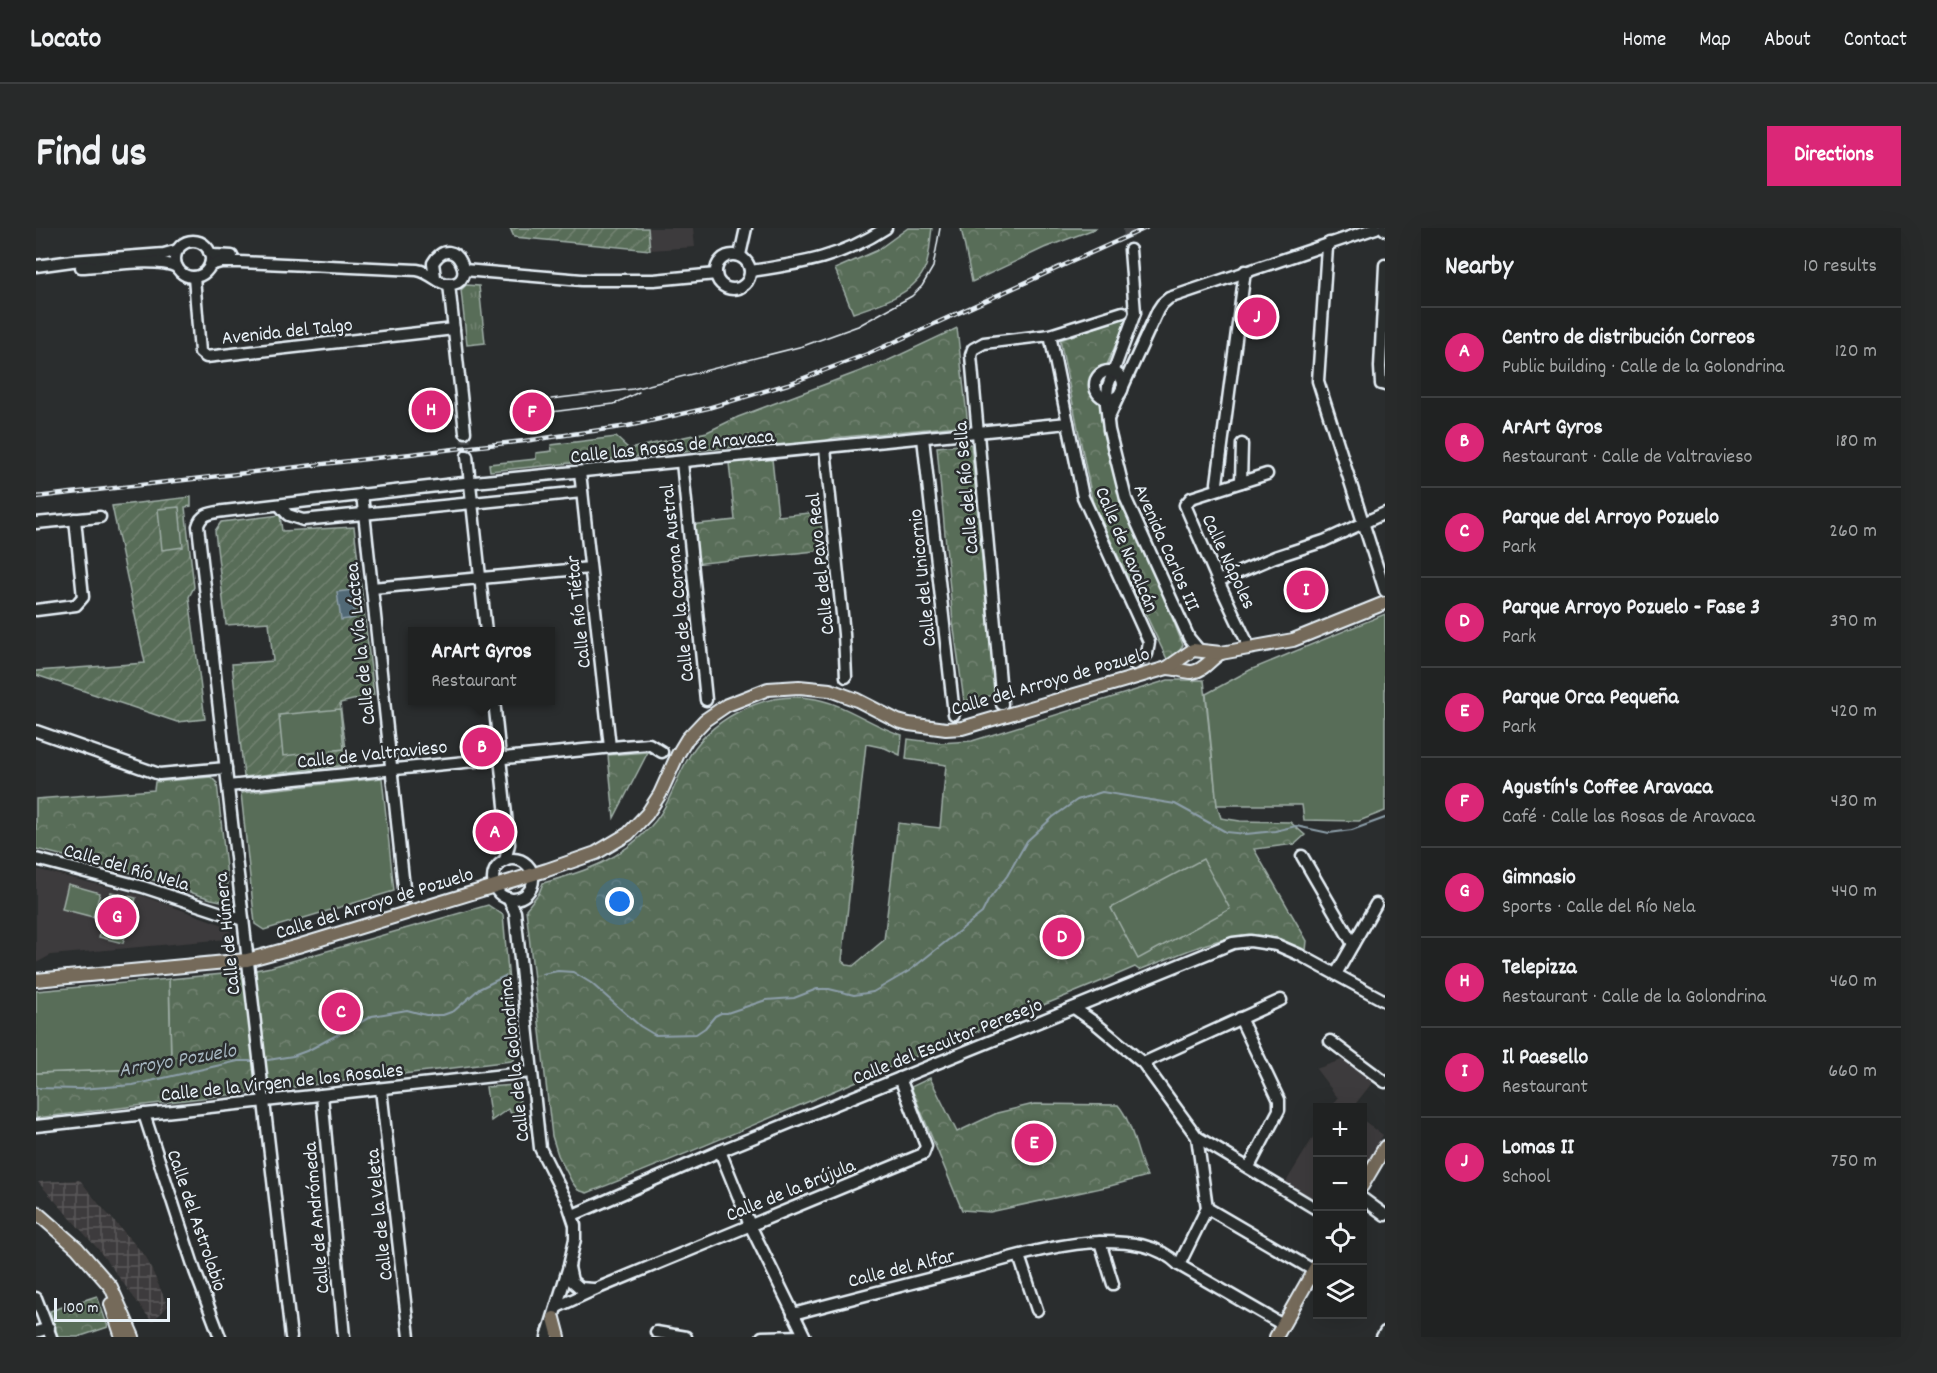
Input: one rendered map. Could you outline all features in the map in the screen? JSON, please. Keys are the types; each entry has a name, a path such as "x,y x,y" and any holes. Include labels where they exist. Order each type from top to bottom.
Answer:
{"main road":[{"path":"1194,657 1221,653 1246,644 1293,640 1385,603"},
{"name":"Calle del Arroyo de Pozuelo","path":"36,980 247,960 495,886 596,853 628,834 654,805 678,754 697,728 727,705 768,689 799,687 830,690 857,700 898,721 926,728 946,729 978,724 1167,668 1194,657"},
{"path":"1367,1177 1384,1148"},
{"path":"36,1212 77,1248 111,1287 133,1337"},
{"path":"93,1265 112,1306 122,1337"},
{"path":"1276,1337 1313,1272"},
{"path":"556,1312 559,1337"}],"street":[{"path":"740,255 746,228"},
{"path":"751,271 808,262 843,252 886,228"},
{"path":"1108,419 1158,310 1169,298 1376,228"},
{"path":"177,267 178,250 184,244 194,242 203,244 209,252 210,265"},
{"path":"1329,243 1318,381 1385,591"},
{"path":"36,266 164,254 178,250"},
{"name":"Avenida Carlos III","path":"1130,250 1135,313 1132,327 1112,372 1100,375 1095,383 1098,394 1106,399 1108,419 1126,500 1189,638 1194,657"},
{"path":"36,273 77,267 150,263 171,264 184,275 194,277 204,273 210,265 221,262 417,270 435,277 442,283 449,284 459,280 464,270 463,262 455,254 445,253 436,259 417,263 221,256 209,252"},
{"path":"734,254 748,261 751,271 748,282 734,289 724,286 716,274 717,264 724,256 734,254"},
{"path":"435,277 432,268 436,259"},
{"path":"1383,384 1380,367 1385,265"},
{"path":"464,270 582,280 654,280 716,274"},
{"path":"1218,489 1245,272"},
{"name":"Avenida del Talgo","path":"194,277 200,352 206,357 454,329"},
{"path":"449,284 465,432"},
{"path":"1050,335 1123,312"},
{"name":"Calle de Navalcán","path":"1050,335 1087,507 1149,642 1148,654 1134,663"},
{"name":"Calle del Río Sella","path":"1002,704 971,355 973,349 984,343 1050,335"},
{"path":"1106,399 1113,399 1121,393 1122,381 1112,372"},
{"name":"Calle las Rosas de Aravaca","path":"198,526 208,513 362,494 1068,423"},
{"name":"Calle del Unicornio","path":"923,438 954,714"},
{"path":"1241,482 1242,444"},
{"name":"Calle del Pavo Real","path":"825,448 844,634 846,677"},
{"path":"467,456 486,627"},
{"name":"Calle de la Corona Austral","path":"682,462 706,700"},
{"name":"Calle Río Tiétar","path":"580,472 610,747"},
{"name":"Calle Nápoles","path":"1246,644 1185,505 1191,498 1267,474"},
{"name":"Calle las Rosas de Aravaca","path":"279,505 288,515 303,520 582,492"},
{"name":"Calle de la Vía Láctea","path":"362,494 405,897"},
{"path":"1218,581 1275,557 1324,541 1385,513"},
{"path":"36,523 100,517"},
{"path":"36,610 76,605 83,597 75,519"},
{"name":"Calle de Húmera","path":"198,526 291,1337"},
{"path":"372,588 590,568"},
{"path":"495,705 509,844 505,861"},
{"path":"36,731 159,774 226,768"},
{"name":"Calle de Valtravieso","path":"228,786 610,747 649,744 662,752"},
{"path":"509,844 517,859 527,864 533,874"},
{"path":"1302,856 1353,944"},
{"name":"Calle del Río Nela","path":"36,859 143,887 243,920"},
{"path":"495,886 493,878 495,870 505,861 517,859"},
{"name":"Calle de la Golondrina","path":"516,912 522,897 531,888 533,874"},
{"name":"Calle de la Golondrina","path":"495,886 500,894 508,898 516,912 540,1148 573,1215 574,1239 569,1266 547,1337"},
{"path":"508,898 522,897"},
{"path":"1336,974 1376,903"},
{"name":"Calle del Escultor Peresejo","path":"573,1215 720,1151 1233,943 1250,941 1276,945 1385,1001"},
{"path":"1093,1000 1094,1022"},
{"path":"1143,1063 1281,1000"},
{"path":"1074,1008 1143,1063 1197,1137 1313,1207"},
{"path":"1240,1018 1279,1100 1279,1110 1249,1167"},
{"path":"1330,1041 1385,1082"},
{"name":"Calle de la Virgen de los Rosales","path":"36,1126 531,1072"},
{"name":"Calle de la Brújula","path":"556,1312 596,1289 923,1154 926,1146 900,1078"},
{"name":"Calle de la Veleta","path":"381,1089 410,1337"},
{"name":"Calle de Andrómeda","path":"322,1095 344,1337"},
{"name":"Calle del Astrolabio","path":"144,1114 195,1271 220,1337"},
{"path":"1179,1265 1207,1208 1197,1137"},
{"path":"720,1151 750,1225 805,1336 762,1337"},
{"path":"1367,1202 1385,1215"},
{"path":"1207,1208 1313,1265"},
{"path":"1100,1242 1113,1284"},
{"name":"Calle del Alfar","path":"793,1314 1019,1256 1100,1242 1141,1245 1157,1249 1179,1265 1283,1325"},
{"path":"1019,1256 1037,1310"},
{"path":"569,1266 570,1276 580,1288 596,1289"},
{"path":"36,1298 50,1333 36,1332"},
{"path":"656,1332 686,1337"},
{"path":"1382,1337 1385,1332"}],"shaded area":[{"path":"648,228 693,228 695,247 650,250"},
{"path":"36,869 143,896 223,925 231,932 231,935 227,939 51,955 36,963"},
{"path":"1347,1058 1375,1079 1356,1103 1335,1103 1338,1098 1316,1069"},
{"path":"1367,1123 1383,1135 1367,1164"},
{"path":"1313,1138 1313,1199 1286,1182"},
{"path":"80,1180 146,1257 168,1306 152,1322 98,1249 38,1182"}],"green space":[{"path":"510,228 648,228 650,250 514,237"},
{"path":"908,228 932,228 926,266 921,276 914,284 895,297 853,313 835,269 876,251"},
{"path":"961,228 1097,228 1044,248 972,282"},
{"path":"466,285 479,286 485,343 467,345 461,290"},
{"path":"1128,316 1106,367 1095,373 1090,383 1092,393 1099,401 1118,493 1146,553 1183,645 1177,655 1170,659 1167,659 1093,503 1060,340"},
{"path":"957,328 968,425 833,438 820,443 744,446 490,471 489,464 536,459 536,453 552,451 551,445 616,437 629,449 707,432 738,417 887,361"},
{"path":"971,444 995,695 964,701 953,622 937,447"},
{"path":"772,459 778,516 820,512 824,550 694,564 690,525 735,520 729,463"},
{"path":"191,497 191,506 185,507 194,587 189,597 205,719 177,722 36,675 36,671 145,663 112,506"},
{"path":"179,507 183,547 162,550 158,509"},
{"path":"280,515 282,531 354,527 374,695 340,703 348,765 244,777 232,664 273,661 269,622 226,625 215,531 221,522"},
{"path":"1385,614 1385,811 1359,821 1304,820 1302,805 1217,805 1206,694 1250,670"},
{"path":"1168,680 1204,680 1217,805 1221,818 1240,821 1290,822 1305,835 1295,844 1254,849 1307,941 1306,951 1271,938 1249,935 1208,944 1139,970 1135,967 700,1148 587,1193 578,1190 558,1155 552,1136 526,909 539,893 543,883 602,863 639,838 662,812 686,762 708,733 738,712 755,705 791,697 822,700 834,704 902,735 900,755 885,748 866,744 842,961 853,966 884,940 898,823 940,828 946,765 906,759 908,739 939,743 972,741"},
{"path":"340,709 344,749 283,756 279,715"},
{"path":"648,752 614,818 608,755"},
{"path":"211,777 217,783 229,896 221,901 132,873 36,849 36,799 154,790 155,782"},
{"path":"382,778 394,891 264,930 255,924 241,793"},
{"path":"1203,859 1230,909 1138,959 1111,908"},
{"path":"68,884 100,893 93,917 62,909"},
{"path":"111,892 136,898 123,943 99,937"},
{"path":"488,905 503,915 515,1050 514,1059 511,1061 36,1118 36,1073 139,1069 171,1062 169,979 245,972 271,967"},
{"path":"169,979 171,1062 139,1069 36,1073 36,991"},
{"path":"930,1078 957,1132 997,1113 1034,1104 1118,1105 1131,1129 1147,1176 990,1212 962,1210 911,1087"},
{"path":"516,1085 523,1127 508,1109 491,1121 486,1087"},
{"path":"97,1296 108,1327 78,1337 58,1337 50,1311"}],"water":[{"path":"352,590 355,618 341,620 337,592"}],"waterway":[{"name":"Arroyo Pozuelo","path":"542,974 558,971 573,972 591,983 640,1026 655,1035 696,1034 721,1013 766,1000 794,998 817,989 829,989 854,995 873,992 909,971 982,913 1027,841 1053,817 1077,800 1102,792 1175,804 1226,832 1246,834 1296,826 1329,833 1352,830 1385,818"},
{"name":"Arroyo Pozuelo","path":"268,1060 293,1056 309,1050 372,1016 407,1010 426,1015 443,1015 454,1011 479,989 505,976"},
{"name":"Arroyo Pozuelo","path":"36,1088 80,1089 133,1085 238,1061 252,1061"}],"tunnel":[{"path":"1128,228 1130,250"},
{"path":"465,432 467,456"}],"tram line":[{"path":"551,399 633,389 803,346 858,326 912,296 922,286 933,267 940,228"},
{"path":"551,412 614,404 639,392"}],"railway":[{"path":"36,497 524,441 628,426 708,408 788,384 870,353 1146,228"}],"place":[{"name":"Lomas II","path":"1257,317"},
{"name":"Telepizza","path":"431,410"},
{"name":"Agustín's Coffee Aravaca","path":"532,412"},
{"name":"Il Paesello","path":"1306,590"},
{"name":"ArArt Gyros","path":"482,747"},
{"name":"Centro de distribución Correos","path":"495,832"},
{"name":"Gimnasio","path":"117,917"},
{"name":"Parque Arroyo Pozuelo - Fase 3","path":"1062,937"},
{"name":"Parque del Arroyo Pozuelo","path":"341,1012"},
{"name":"Parque Orca Pequeña","path":"1034,1143"}]}
